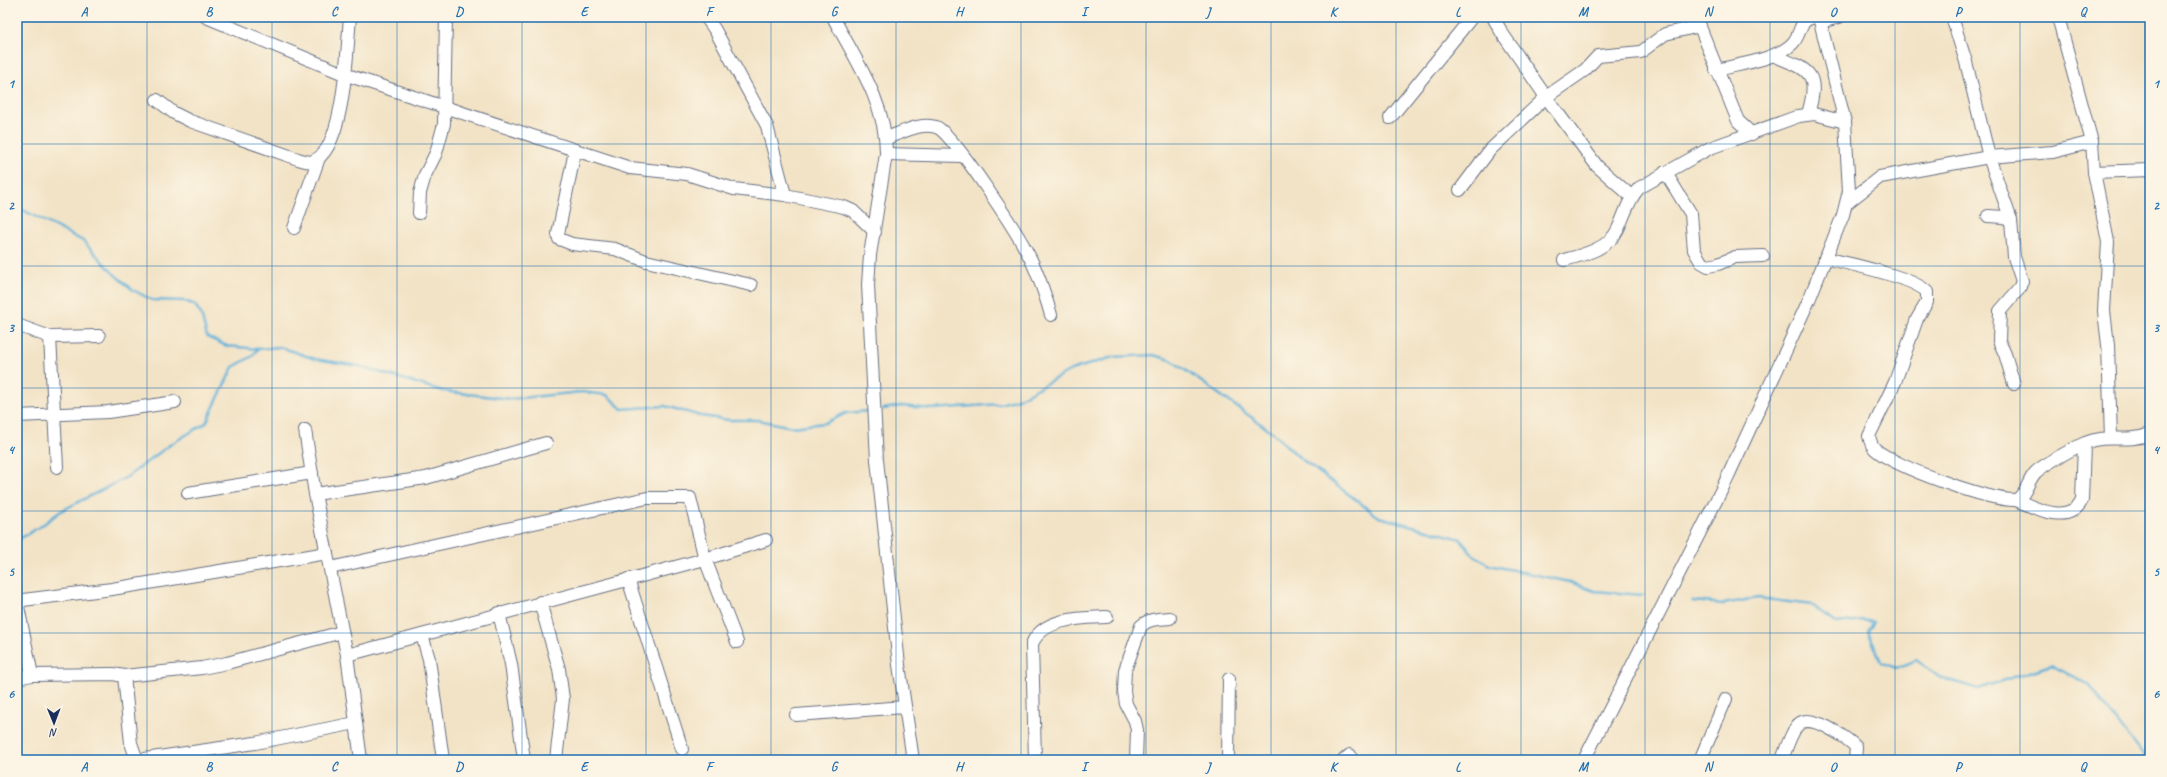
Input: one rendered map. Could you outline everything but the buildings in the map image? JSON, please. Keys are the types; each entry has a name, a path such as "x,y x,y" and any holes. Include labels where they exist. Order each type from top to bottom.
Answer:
{"street":[{"path":"206,17 344,74 575,151 630,168 687,174 734,189 785,195 844,207 853,211 875,232"},
{"path":"294,228 319,158 328,146 341,113 350,17"},
{"path":"419,213 420,193 425,175 436,153 444,124 446,108 446,17"},
{"path":"706,17 715,30 767,126 785,195"},
{"path":"832,17 873,94 886,138 886,154 875,232 870,255 868,284 877,460 905,707 913,760"},
{"path":"1390,118 1472,17"},
{"path":"1493,17 1502,34 1597,166 1632,196"},
{"path":"1716,70 1775,56 1796,39 1800,27 1814,18 1839,17"},
{"path":"1952,17 1966,62 1988,156 2011,220 2014,257 2022,281 2019,289 2000,311 1999,341 2005,354 2014,384"},
{"path":"2058,17 2092,142 2094,172 2108,242 2104,311 2108,345 2109,421 2111,438"},
{"path":"1584,760 1723,487 1809,300 1847,203 1849,172 1845,122 1814,18"},
{"path":"1460,190 1490,150 1546,97 1585,70 1598,56 1641,52 1665,34 1698,22 1716,70 1738,121 1752,134"},
{"path":"1775,56 1802,67 1809,74 1813,96 1808,114"},
{"path":"157,100 174,113 190,121 298,159 311,162 319,158"},
{"path":"1564,260 1588,254 1606,244 1617,231 1632,196 1639,188 1710,148 1808,114 1845,122"},
{"path":"886,138 920,126 938,127 948,134 962,156 990,193 1027,252 1040,280 1052,315"},
{"path":"1847,203 1880,177 1988,156 2053,152 2092,142"},
{"path":"575,151 558,234 559,239 572,244 615,250 646,261 751,285"},
{"path":"886,154 962,156"},
{"path":"2094,172 2150,170"},
{"path":"1665,172 1691,214 1694,250 1701,262 1708,266 1735,257 1763,256"},
{"path":"1988,216 2004,217 2011,220"},
{"path":"1825,258 1870,268 1919,286 1927,292 1927,302 1917,319 1895,382 1869,436 1870,442 1874,448 1883,455 1937,479 1977,493 2016,500 2054,515 2065,513 2079,506 2082,500 2084,444"},
{"path":"17,324 50,337 99,336"},
{"path":"50,337 57,467"},
{"path":"17,416 108,412 175,402"},
{"path":"305,430 315,494 347,655 361,760"},
{"path":"2016,500 2026,491 2036,472 2084,444 2099,438 2129,440 2150,434"},
{"path":"315,494 426,478 546,443"},
{"path":"188,493 312,473"},
{"path":"330,568 647,498 690,498 704,559 737,642"},
{"path":"347,655 704,559 766,540"},
{"path":"32,675 18,607 18,604 23,600 112,589 327,553"},
{"path":"628,579 682,749"},
{"path":"540,602 559,669 563,699 556,760"},
{"path":"499,613 511,664 524,760"},
{"path":"1035,760 1032,644 1035,636 1056,623 1072,619 1107,617"},
{"path":"1136,760 1137,730 1135,721 1126,704 1124,691 1125,670 1141,626 1145,622 1152,620 1170,618"},
{"path":"17,678 32,675 113,674 124,676 202,668 227,663 342,632"},
{"path":"422,635 429,659 444,760"},
{"path":"124,676 131,743 138,760 255,743 356,722"},
{"path":"1228,760 1229,679"},
{"path":"1700,760 1726,699"},
{"path":"796,715 905,707"},
{"path":"1782,760 1797,725 1804,722 1818,724 1847,739 1856,747 1856,760"}],"waterway":[{"path":"17,207 83,241 114,274 133,290 152,300 185,301 195,305 201,314 207,337 227,346 258,349 280,347 315,359 358,366 443,391 510,399 582,392 607,395 622,409 665,406 701,416 729,420 758,420 792,427 825,423 846,413 868,411"},
{"path":"17,543 21,538 41,526 61,511 127,477 171,444 206,423 233,367 251,357 258,349"},
{"path":"883,409 901,406 933,409 1000,404 1018,399 1071,370 1113,357 1153,355 1171,360 1272,432 1300,458 1379,517 1461,539 1471,553 1489,565 1570,582 1594,591 1643,595"},
{"path":"1693,601 1723,604 1758,598 1812,605 1836,623 1863,620 1874,622 1868,631 1881,662 1896,668 1916,660 1942,678 1978,689 2051,665 2089,685 2147,760"}]}
